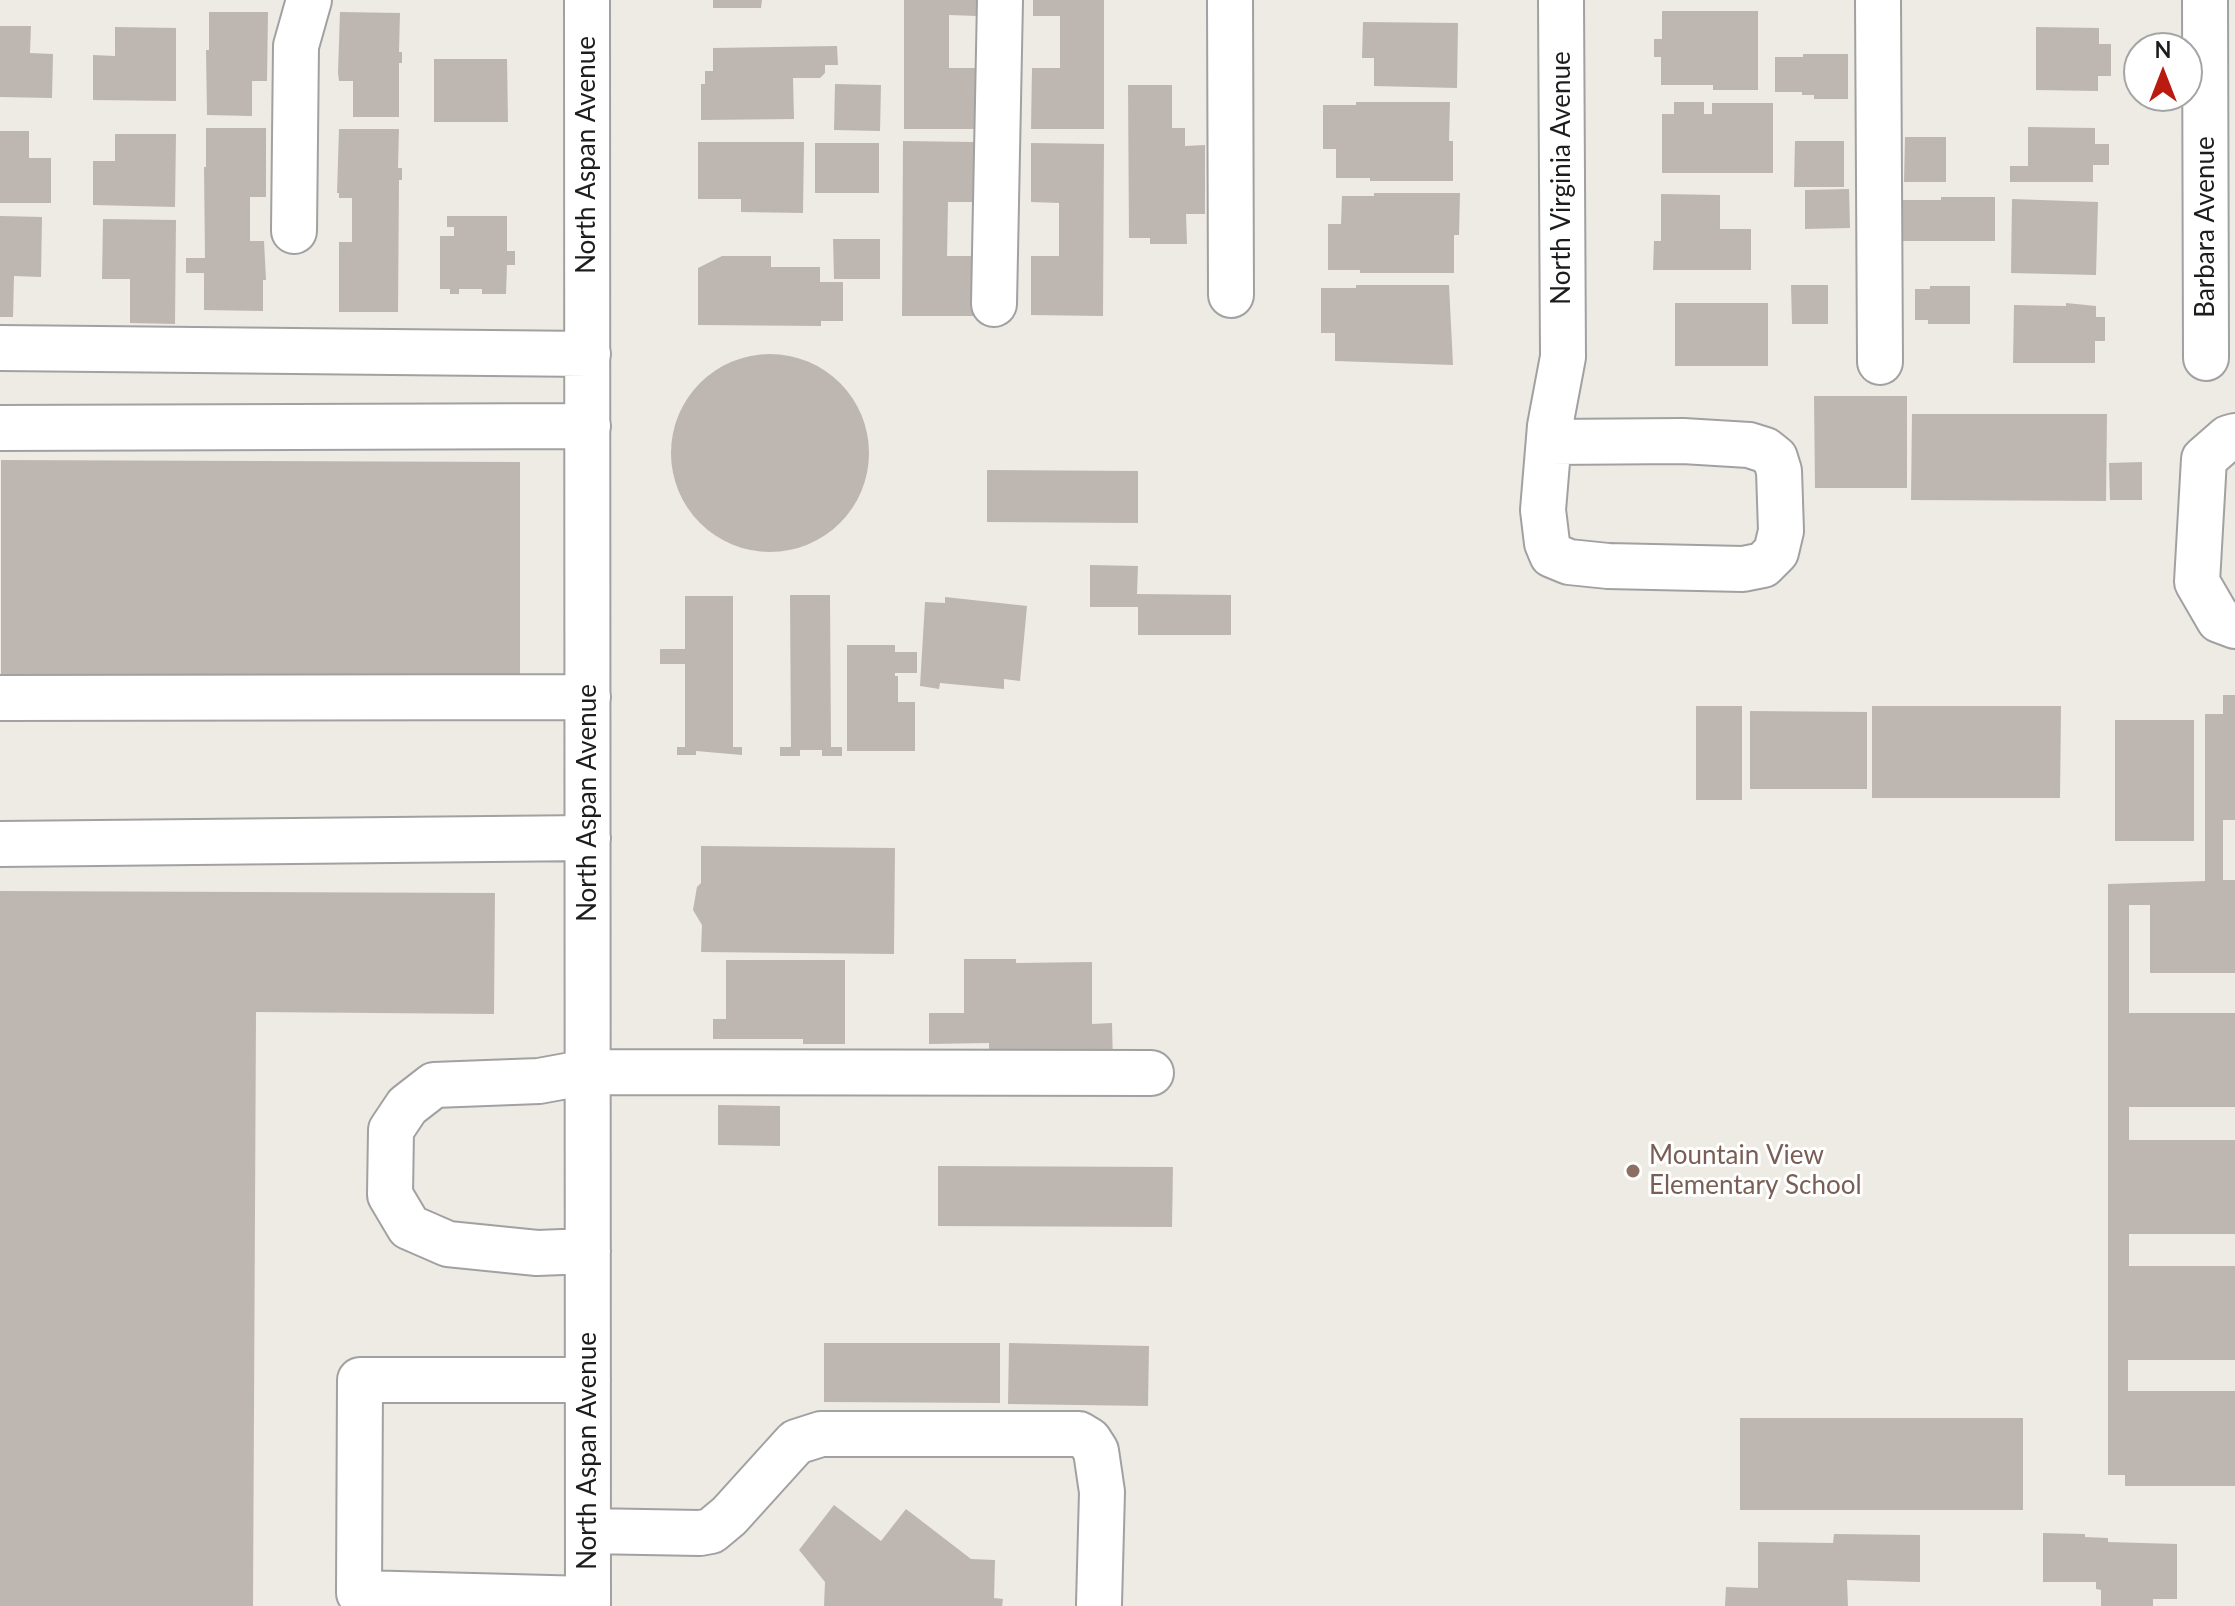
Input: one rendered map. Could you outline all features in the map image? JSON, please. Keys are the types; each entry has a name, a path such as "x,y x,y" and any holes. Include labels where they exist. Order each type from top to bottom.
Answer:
{"street":[{"path":"294,231 296,46 309,0"},
{"name":"North Aspan Avenue","path":"587,0 588,1603"},
{"path":"994,304 1000,0"},
{"path":"1230,0 1231,295"},
{"name":"North Virginia Avenue","path":"1549,442 1683,441 1749,445 1765,450 1775,458 1779,471 1781,531 1776,552 1763,565 1743,569 1608,566 1569,562 1552,555 1547,543 1543,510 1549,442 1563,357 1561,0"},
{"path":"1878,0 1880,362"},
{"name":"Barbara Avenue","path":"2205,0 2206,358"},
{"path":"0,348 588,354"},
{"path":"0,428 588,426"},
{"path":"2235,436 2228,438 2204,459 2197,582 2219,620 2235,626"},
{"path":"0,698 588,697"},
{"path":"0,844 588,838"},
{"path":"588,1251 537,1253 448,1244 409,1227 390,1195 391,1130 407,1106 434,1085 539,1081 588,1072 1151,1073"},
{"path":"588,1380 360,1380 359,1593 588,1603"},
{"path":"588,1531 711,1531 729,1516 796,1442 821,1434 1079,1434 1089,1440 1096,1451 1102,1492 1099,1604"}],"building":[{"path":"713,0 762,0 761,8 713,8"},
{"path":"904,0 977,0 977,16 949,15 949,68 976,68 976,129 904,129"},
{"path":"1033,0 1104,0 1104,129 1031,129 1032,68 1060,68 1060,16 1033,16"},
{"path":"1662,11 1758,11 1758,90 1713,90 1713,85 1661,85 1661,57 1654,57 1654,39 1662,39"},
{"path":"209,12 268,12 267,81 252,81 252,116 207,115"},
{"path":"340,12 400,13 399,52 402,52 402,63 399,63 399,117 353,117 353,81 339,81 338,73"},
{"path":"1363,22 1458,23 1457,88 1374,86 1374,58 1362,58"},
{"path":"0,26 31,26 30,53 53,54 52,98 0,97"},
{"path":"115,27 176,28 176,101 93,100 93,55 115,56"},
{"path":"2036,27 2099,28 2099,44 2111,44 2111,76 2098,76 2098,91 2036,90"},
{"path":"837,46 838,65 825,65 825,73 820,78 793,78 794,119 701,120 701,84 705,84 705,71 713,71 713,48"},
{"path":"1803,54 1848,54 1848,99 1814,99 1814,95 1802,95 1802,92 1775,92 1775,57 1803,57"},
{"path":"434,59 507,59 508,122 434,122"},
{"path":"835,84 881,85 880,131 834,130"},
{"path":"1128,85 1172,85 1172,128 1185,128 1185,146 1205,145 1205,214 1186,214 1187,244 1150,244 1150,238 1129,238"},
{"path":"1356,102 1450,102 1449,141 1453,141 1453,181 1336,178 1336,149 1323,149 1323,105 1356,105"},
{"path":"1674,102 1704,102 1704,114 1712,114 1712,103 1773,103 1773,173 1662,173 1662,114 1674,114"},
{"path":"2028,127 2095,128 2095,144 2109,144 2109,165 2093,165 2093,182 2010,182 2010,166 2028,166"},
{"path":"206,128 266,128 266,197 250,197 250,241 264,241 266,280 263,280 263,311 204,310 204,273 186,273 186,258 205,258"},
{"path":"339,129 399,129 398,168 402,168 402,180 399,180 398,312 339,312 339,242 352,242 352,198 339,198 337,193"},
{"path":"0,131 29,131 29,158 51,158 51,203 0,203"},
{"path":"115,134 176,134 175,207 93,205 93,161 115,161"},
{"path":"1905,137 1946,137 1946,182 1904,182"},
{"path":"903,141 975,142 975,202 948,202 947,256 975,256 975,316 902,316"},
{"path":"1795,141 1844,141 1844,187 1794,187"},
{"path":"698,142 804,142 803,213 741,212 741,199 698,199"},
{"path":"815,143 879,143 879,193 815,193"},
{"path":"1031,143 1104,144 1103,316 1031,315 1031,256 1059,256 1059,203 1031,202"},
{"path":"1849,189 1850,228 1805,229 1805,190"},
{"path":"1374,193 1460,193 1459,235 1454,235 1454,273 1328,270 1328,224 1341,224 1342,196 1374,196"},
{"path":"1661,194 1720,195 1720,229 1751,229 1751,270 1653,270 1654,241 1661,241"},
{"path":"1941,197 1995,197 1995,241 1902,241 1902,200 1941,200"},
{"path":"2012,199 2098,202 2096,275 2011,273"},
{"path":"0,216 42,217 41,277 14,276 13,317 0,317"},
{"path":"447,216 507,216 507,251 515,251 515,265 507,265 506,294 482,294 482,289 459,289 459,294 450,294 450,289 440,289 440,236 454,236 454,227 447,227"},
{"path":"103,219 176,220 175,324 130,323 130,279 102,279"},
{"path":"833,239 880,239 880,279 834,279"},
{"path":"722,256 771,256 771,267 820,267 820,282 843,282 843,321 821,321 821,326 698,325 698,268"},
{"path":"1356,285 1449,285 1453,365 1335,361 1335,333 1321,333 1321,288 1356,288"},
{"path":"1791,285 1828,285 1828,324 1792,324"},
{"path":"1930,286 1970,286 1970,324 1928,324 1928,320 1915,320 1915,289 1930,289"},
{"path":"1675,303 1768,303 1768,366 1675,366"},
{"path":"2066,303 2096,306 2096,317 2105,317 2105,341 2095,341 2095,363 2013,363 2014,305 2066,306"},
{"path":"770,354 808,362 840,383 861,415 869,453 861,491 840,523 808,544 770,552 732,544 700,523 679,491 671,453 679,415 700,383 732,362"},
{"path":"1814,396 1907,396 1907,488 1815,488"},
{"path":"1912,414 2107,414 2106,501 1911,500"},
{"path":"1,460 520,462 520,677 1,675"},
{"path":"2142,462 2142,500 2110,500 2109,463"},
{"path":"987,470 1138,471 1138,523 987,522"},
{"path":"1090,565 1138,566 1137,594 1231,595 1231,635 1138,635 1138,607 1090,607"},
{"path":"790,595 830,595 831,747 842,747 842,756 822,756 822,750 800,750 800,756 780,756 780,747 791,747"},
{"path":"685,596 733,596 733,747 742,747 742,755 696,751 696,755 677,755 677,747 685,747 685,664 660,664 660,649 685,649"},
{"path":"945,597 1027,606 1020,681 1004,679 1004,689 940,683 939,689 920,686 925,602 945,603"},
{"path":"847,645 895,645 895,652 917,652 917,673 895,673 898,676 898,702 915,702 915,751 847,751"},
{"path":"2223,695 2235,695 2235,820 2223,820 2223,880 2235,880 2235,973 2150,973 2150,905 2129,905 2129,1013 2235,1013 2235,1107 2129,1107 2129,1140 2235,1140 2235,1234 2129,1234 2129,1266 2235,1266 2235,1360 2128,1360 2128,1391 2235,1391 2235,1486 2125,1486 2125,1475 2108,1475 2108,884 2205,881 2205,714 2223,714"},
{"path":"1696,706 1742,706 1742,800 1696,800"},
{"path":"1872,706 2061,706 2060,798 1872,798"},
{"path":"1750,711 1867,712 1867,789 1750,789"},
{"path":"2115,720 2194,720 2194,841 2115,841"},
{"path":"701,846 895,848 894,954 701,952 702,925 693,910 697,887 701,883"},
{"path":"0,891 495,893 494,1014 256,1012 253,1606 0,1606"},
{"path":"964,959 1016,959 1016,963 1092,962 1092,1024 1112,1023 1113,1065 989,1066 989,1043 929,1044 929,1013 964,1013"},
{"path":"726,960 845,960 845,1044 803,1044 803,1039 713,1039 713,1019 726,1019"},
{"path":"718,1105 780,1106 780,1146 718,1145"},
{"path":"938,1166 1173,1167 1172,1227 938,1226"},
{"path":"824,1343 1000,1343 1000,1403 824,1402"},
{"path":"1009,1343 1149,1346 1148,1406 1008,1404"},
{"path":"1740,1418 2023,1418 2023,1510 1740,1510"},
{"path":"834,1505 881,1541 906,1509 971,1559 995,1560 994,1598 1003,1599 1002,1606 824,1606 825,1582 799,1550"},
{"path":"2043,1533 2085,1534 2085,1537 2108,1538 2108,1542 2177,1544 2177,1599 2153,1599 2153,1606 2101,1606 2101,1590 2096,1589 2096,1582 2043,1582"},
{"path":"1834,1534 1920,1535 1920,1582 1847,1580 1848,1606 1725,1606 1726,1587 1758,1588 1758,1542 1833,1543"}],"place":[{"name":"Mountain View Elementary School","path":"1633,1171"}]}
